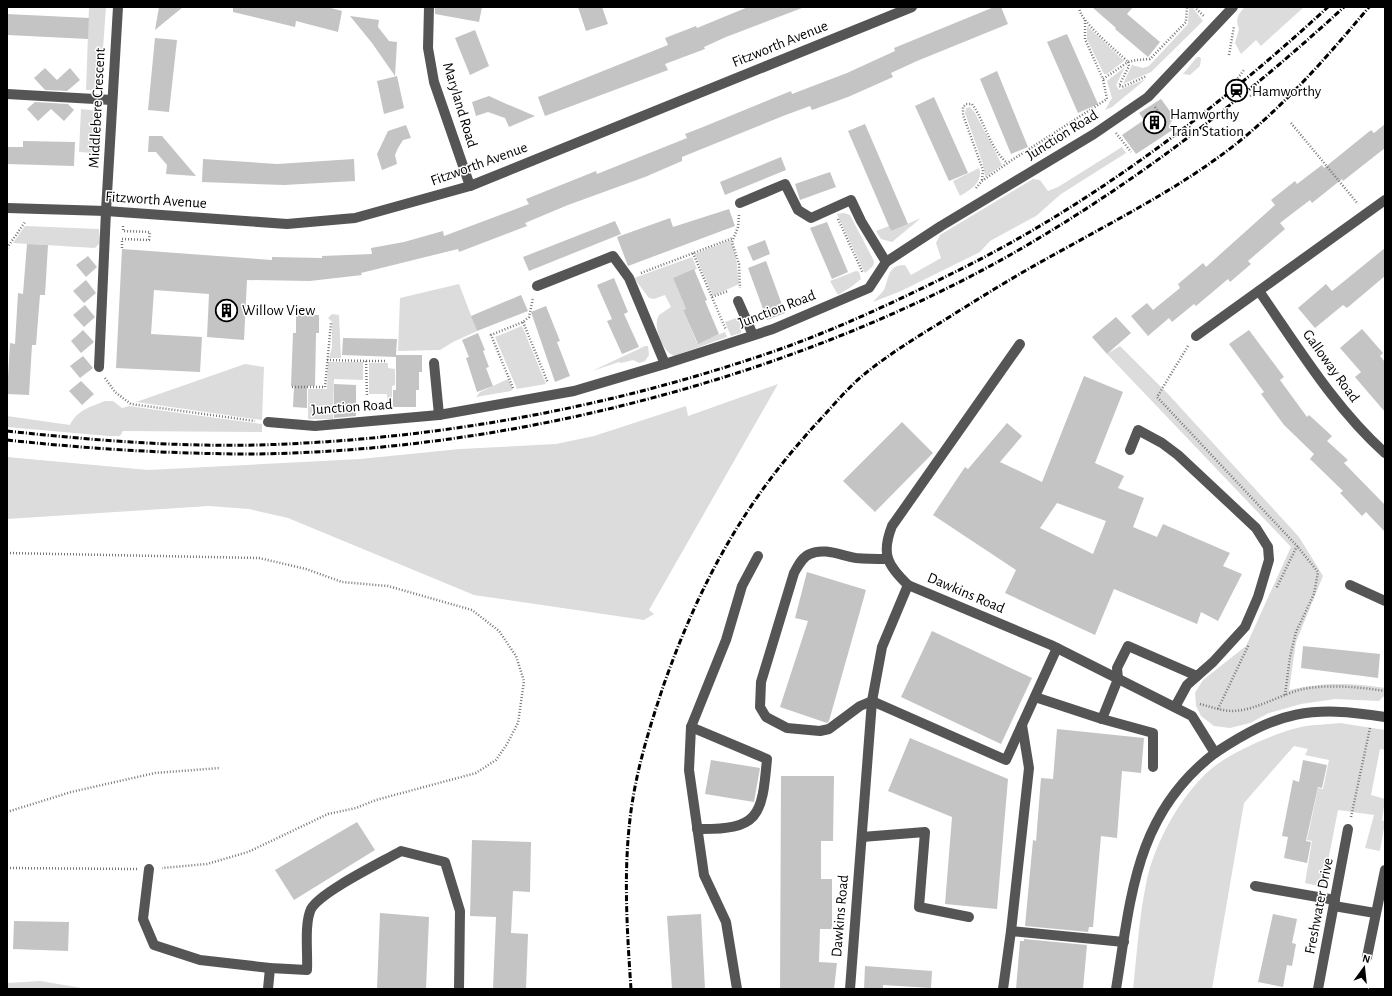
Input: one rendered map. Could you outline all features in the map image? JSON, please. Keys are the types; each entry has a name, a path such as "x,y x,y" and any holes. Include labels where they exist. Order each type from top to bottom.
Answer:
{"street":[{"name":"Middlebere Crescent","path":"99,367 106,211 118,7"},
{"name":"Maryland Road","path":"429,7 428,48 434,82 470,186"},
{"name":"Fitzworth Avenue","path":"7,208 124,212 287,224 355,218 470,186 912,7"},
{"name":"Junction Road","path":"268,422 315,426 439,415 574,391 665,364 773,329 869,288 886,262 1148,97 1233,7"},
{"path":"7,94 112,100"},
{"path":"740,203 785,184 798,210 811,218 851,200 861,221 886,262"},
{"path":"1196,336 1385,200"},
{"path":"537,286 613,256 629,278 665,364"},
{"name":"Galloway Road","path":"1259,291 1335,401 1368,438 1385,453"},
{"path":"738,301 753,335"},
{"path":"908,585 892,570 888,559 886,542 892,526 1020,344"},
{"path":"434,363 439,415"},
{"path":"1130,450 1138,430 1162,443 1178,455 1256,528 1268,546 1269,560 1258,597 1245,627 1187,685 1176,707"},
{"path":"888,559 867,559 832,552 819,552 810,554 803,558 794,573 761,682 760,707 766,717 787,728 820,731 829,729 860,706 872,701 1006,760 1057,648"},
{"path":"737,989 726,922 704,875 689,770 692,727 726,640 742,586 758,556"},
{"name":"Dawkins Road","path":"850,989 872,701 882,647 908,585 1057,648 1176,707 1192,716 1215,753"},
{"path":"1350,585 1385,601"},
{"path":"1102,719 1118,679 1117,668 1128,646 1197,676"},
{"path":"1035,697 1102,719 1153,733 1153,767"},
{"path":"1116,989 1131,896 1147,840 1161,813 1192,772 1215,753 1258,727 1291,715 1328,711 1385,717"},
{"path":"1003,989 1029,768 1022,725"},
{"path":"692,727 767,759 764,791 758,811 744,824 724,829 697,829"},
{"name":"Freshwater Drive","path":"1318,989 1348,829"},
{"path":"862,837 925,832 919,907 969,917"},
{"path":"149,869 143,919 154,945 200,960 270,968 307,970 308,919 312,908 336,887 401,851 445,862 460,911 459,989"},
{"path":"1367,957 1385,870"},
{"path":"1255,886 1375,913"},
{"path":"1011,931 1124,942"},
{"path":"268,989 270,968"}],"path":[{"path":"1080,7 1080,14 1084,19 1128,62 1129,66 1119,84 1121,87 1153,74 1164,81"},
{"path":"1103,79 1128,62 1150,59 1157,54 1186,22 1187,7"},
{"path":"974,190 982,181 1007,163 1107,99 1103,79 1085,39 1084,19"},
{"path":"1229,55 1235,21"},
{"path":"1234,83 1244,70"},
{"path":"1250,96 1263,89"},
{"path":"1148,97 1167,124"},
{"path":"982,181 983,170 963,114 963,107 966,104 972,104 978,112 1000,158 1007,163"},
{"path":"1291,123 1366,214"},
{"path":"1107,124 1131,152"},
{"path":"738,301 741,286 739,264 732,242 738,228 740,203"},
{"path":"834,208 866,279"},
{"path":"7,248 35,209"},
{"path":"122,248 122,239 150,240 150,232 123,231 124,212"},
{"path":"629,278 734,238"},
{"path":"693,253 727,332"},
{"path":"515,392 491,335 523,322 529,317 537,286"},
{"path":"523,322 549,386"},
{"path":"292,387 325,387 327,360 330,346 330,323"},
{"path":"327,360 387,361"},
{"path":"366,361 366,396"},
{"path":"99,367 115,392 131,404 268,422"},
{"path":"1285,696 1290,657 1296,632 1314,594 1318,572 1297,546"},
{"path":"7,553 258,558 306,569 342,582 388,586 472,610 499,631 516,656 524,681 518,723 507,744 496,760 476,773 376,800 356,808 328,814 248,852 207,864 149,869 7,868"},
{"path":"1181,697 1218,709 1233,711 1251,708 1302,690 1326,686 1385,691"},
{"path":"1348,829 1373,715"},
{"path":"7,812 71,792 155,773 220,768"}],"shaded area":[{"path":"89,7 106,7 100,90 86,90"},
{"path":"1189,7 1192,7 1203,21 1151,72 1123,84 1132,65 1143,68 1149,66 1188,24"},
{"path":"1245,7 1304,7 1261,46 1256,40 1241,54 1235,43 1239,29 1237,22 1238,17"},
{"path":"1087,26 1124,61 1107,74 1104,74 1087,39"},
{"path":"1197,57 1200,57 1201,59 1200,66 1190,75 1183,74"},
{"path":"1125,67 1116,85 1119,90 1146,79 1112,107 1105,110 1112,98 1107,81"},
{"path":"970,107 975,113 1002,165 985,177 983,164 965,113 966,108"},
{"path":"81,109 98,111 94,153 79,152"},
{"path":"1122,147 1126,153 1061,194 1036,216 990,241 980,252 901,291 873,302 884,290 890,273 895,267 905,265 911,275 941,258 936,243 940,235 1033,179 1040,180 1048,191 1058,187"},
{"path":"979,168 980,177 978,181 972,188 960,196 953,181"},
{"path":"844,213 850,215 874,261 873,266 865,273 837,214"},
{"path":"921,218 892,242 881,239 876,231 889,226 891,231"},
{"path":"25,226 99,229 100,243 95,248 13,243"},
{"path":"731,240 736,257 739,284 713,296 695,254"},
{"path":"692,257 697,269 673,278 686,309 683,310 697,343 725,332 727,337 674,356 662,343 659,337 657,325 659,315 671,307 665,295 654,299 649,298 634,278"},
{"path":"856,271 859,272 861,279 838,295 830,281"},
{"path":"459,284 477,331 440,350 398,351 400,298"},
{"path":"332,314 339,315 341,358 329,358 332,347 332,322 328,318"},
{"path":"739,317 743,324 741,333 731,336 725,322"},
{"path":"522,326 546,384 517,389 495,337"},
{"path":"645,346 648,346 649,355 645,361 639,363 633,360 621,363 619,362 592,371"},
{"path":"1120,346 1169,395 1299,537 1323,576 1296,642 1289,690 1302,687 1337,684 1385,688 1385,695 1379,701 1335,699 1301,704 1269,713 1250,723 1230,728 1214,726 1201,716 1196,706 1195,693 1203,680 1246,646 1291,547 1107,354"},
{"path":"328,362 363,362 363,380 334,379 333,419 308,419 308,389 327,389"},
{"path":"369,363 388,363 388,368 395,369 395,385 392,386 392,407 388,403 387,394 369,394"},
{"path":"245,364 264,367 262,420 136,402"},
{"path":"508,379 513,389 511,391 476,397 480,392"},
{"path":"778,384 649,610 654,614 644,620 474,595 288,518 249,509 209,506 7,519 7,457 148,470 360,459 460,449 556,444 594,436 686,406 688,416"},
{"path":"105,401 113,401 122,408 129,406 262,424 262,432 123,431 120,436 108,436 7,427 7,416 70,425 80,412"},
{"path":"1340,723 1385,730 1385,750 1380,749 1371,795 1385,799 1382,820 1385,822 1380,851 1365,848 1374,815 1338,810 1323,887 1305,883 1312,841 1307,840 1318,788 1323,789 1329,760 1305,755 1308,749 1294,746 1244,803 1212,989 1133,989 1138,936 1146,884 1150,869 1162,837 1179,807 1189,793 1211,769 1241,750 1279,734 1301,727"},
{"path":"40,981 88,989 7,989 7,983"}],"building":[{"path":"159,7 183,7 155,30"},
{"path":"233,7 327,7 342,11 338,32 296,21 295,27 233,12"},
{"path":"435,7 482,7 479,22 435,14"},
{"path":"578,7 602,7 608,24 586,31"},
{"path":"748,7 802,8 726,37 704,47 705,49 665,64 668,70 545,116 538,97 668,45 665,38 696,26 697,28"},
{"path":"994,7 1001,7 1008,24 917,61 891,73 893,77 848,97 812,110 810,106 783,116 682,157 682,161 645,177 568,205 525,223 527,226 459,252 458,249 361,273 362,275 310,281 247,280 244,340 207,337 209,294 154,290 151,334 202,337 200,372 116,368 122,249 272,260 272,257 322,258 322,256 372,254 371,248 404,242 443,231 444,236 529,204 526,199 596,171 597,174 687,138 685,134 791,91 792,94 847,73 895,51 894,48"},
{"path":"1092,7 1133,7 1127,14 1160,42 1148,57"},
{"path":"7,14 89,18 88,39 7,35"},
{"path":"350,16 379,20 378,27 389,41 397,42 395,76 372,43"},
{"path":"475,30 489,66 470,75 455,38"},
{"path":"1067,34 1098,104 1078,113 1047,42"},
{"path":"155,38 177,40 169,112 148,110"},
{"path":"45,68 57,80 70,68 80,80 67,91 45,90 34,78"},
{"path":"997,71 1028,147 1011,154 980,79"},
{"path":"397,76 404,108 384,114 377,81"},
{"path":"489,96 535,116 509,127 505,118 488,112 476,116 472,102"},
{"path":"934,97 968,173 949,181 915,106"},
{"name":"Hamworthy Train Station","path":"1161,99 1175,118 1170,123 1174,129 1136,154 1122,135 1144,120 1139,113"},
{"path":"35,102 68,104 74,110 64,121 51,109 38,121 27,109"},
{"path":"865,124 908,224 891,231 848,131"},
{"path":"1385,124 1385,148 1343,181 1342,179 1312,203 1310,200 1280,223 1285,229 1248,261 1251,264 1230,282 1228,279 1196,306 1194,304 1172,322 1169,318 1148,336 1131,316 1147,303 1153,310 1180,288 1178,284 1203,263 1206,267 1275,205 1271,200 1295,181 1297,184 1322,165 1324,168 1371,130 1374,133"},
{"path":"406,125 411,138 403,140 398,148 395,155 397,164 382,170 377,154 388,131"},
{"path":"149,136 162,136 196,176 166,174 167,165 156,152 148,152"},
{"path":"23,141 75,142 74,166 7,164 7,147 23,147"},
{"path":"781,157 786,170 725,195 720,182"},
{"path":"203,159 277,164 354,159 355,181 284,185 202,182"},
{"path":"830,172 836,187 800,200 795,184"},
{"path":"729,209 735,226 628,266 617,237 670,218 673,227"},
{"path":"615,221 621,234 529,271 523,257"},
{"path":"827,222 848,272 832,279 810,228"},
{"path":"765,240 770,254 753,261 747,247"},
{"path":"27,244 48,245 45,295 40,295 36,345 32,345 29,395 7,394 10,343 15,344 18,293 23,294"},
{"path":"1385,248 1385,276 1347,308 1343,305 1315,328 1298,308 1326,284 1332,291"},
{"path":"88,256 97,267 86,277 76,265"},
{"path":"766,261 785,313 767,320 748,268"},
{"path":"694,269 707,300 705,301 719,334 698,344 683,310 686,309 673,278"},
{"path":"614,278 628,312 624,314 639,347 622,354 607,321 612,319 597,285"},
{"path":"86,280 96,293 84,303 73,291"},
{"path":"521,295 528,311 477,331 471,316"},
{"path":"85,305 95,317 84,327 73,315"},
{"path":"546,306 560,341 557,342 570,376 555,382 531,312"},
{"path":"296,315 319,315 319,333 316,333 315,386 307,386 307,408 293,407 294,386 291,386 293,333 296,333"},
{"path":"1116,317 1131,333 1107,354 1092,337"},
{"path":"1362,329 1383,353 1380,356 1385,362 1385,412 1355,377 1361,372 1340,348"},
{"path":"83,330 94,342 81,353 71,341"},
{"path":"1249,330 1284,377 1280,380 1307,417 1309,415 1332,436 1327,441 1348,460 1344,463 1385,505 1385,532 1366,512 1362,516 1340,493 1343,491 1310,459 1314,454 1284,425 1261,394 1264,392 1229,344"},
{"path":"478,333 485,350 483,351 489,367 486,368 493,386 477,392 466,358 469,357 462,340"},
{"path":"343,338 397,339 396,355 422,355 422,372 419,372 419,390 416,390 416,407 393,407 393,390 396,390 396,357 342,355"},
{"path":"83,356 93,368 80,378 70,366"},
{"path":"1084,376 1123,392 1095,463 1124,476 1118,488 1144,498 1133,527 1157,537 1163,524 1230,553 1223,566 1242,574 1218,621 1201,612 1197,624 1114,589 1095,635 1005,593 1016,570 933,515 965,467 968,469 1007,423 1022,436 1000,462 1042,482","holes":["1057,503 1106,521 1093,554 1040,528"]},
{"path":"81,381 94,394 82,405 69,391"},
{"path":"334,384 356,385 356,416 334,418"},
{"path":"902,422 933,453 875,512 843,481"},
{"path":"807,572 866,590 829,721 827,723 780,707 808,621 795,618"},
{"path":"932,631 1032,678 1001,744 901,697"},
{"path":"1303,646 1380,654 1378,678 1301,668"},
{"path":"1057,729 1144,738 1141,773 1122,771 1117,838 1101,836 1093,927 1089,927 1088,932 1025,926 1033,840 1036,841 1041,778 1053,779"},
{"path":"910,738 1008,779 997,909 945,904 952,817 888,791"},
{"path":"711,760 760,768 754,802 705,794"},
{"path":"1303,760 1327,765 1322,788 1318,787 1306,841 1311,842 1307,863 1284,858 1288,837 1282,836 1293,780 1299,782"},
{"path":"781,776 834,776 833,841 821,841 821,879 832,879 832,929 820,929 819,962 837,963 834,989 780,989"},
{"path":"357,822 375,850 294,900 275,870"},
{"path":"472,840 531,842 530,892 513,891 511,933 528,934 526,989 493,989 496,917 470,916"},
{"path":"380,913 429,917 426,989 377,989"},
{"path":"701,914 705,989 672,989 667,916"},
{"path":"1273,914 1297,919 1292,943 1296,944 1292,966 1287,965 1283,987 1258,982"},
{"path":"14,921 69,922 68,951 13,949"},
{"path":"1024,939 1087,945 1083,989 1016,989 1020,941 1024,941"},
{"path":"865,966 932,971 931,988 883,985 883,989 864,989"}],"railway":[{"path":"7,431 101,440 196,445 259,445 385,437 510,420 571,408 694,377 754,358 830,330 904,297 1004,247 1054,218 1150,154 1196,119 1241,83 1328,7"},
{"path":"7,440 69,446 193,453 255,454 351,450 449,439 547,422 645,400 741,372 835,338 925,299 1010,255 1055,228 1142,171 1225,109 1266,76 1344,7"},
{"path":"631,989 627,922 627,855 631,811 644,747 664,684 693,612 726,546 745,515 767,484 816,424 867,372 904,345 989,292 1154,199 1216,159 1272,113 1322,61 1369,7"}],"place":[{"name":"Hamworthy","path":"1237,91"},
{"name":"Hamworthy Train Station","path":"1154,123"},
{"name":"Willow View","path":"227,310"}]}
